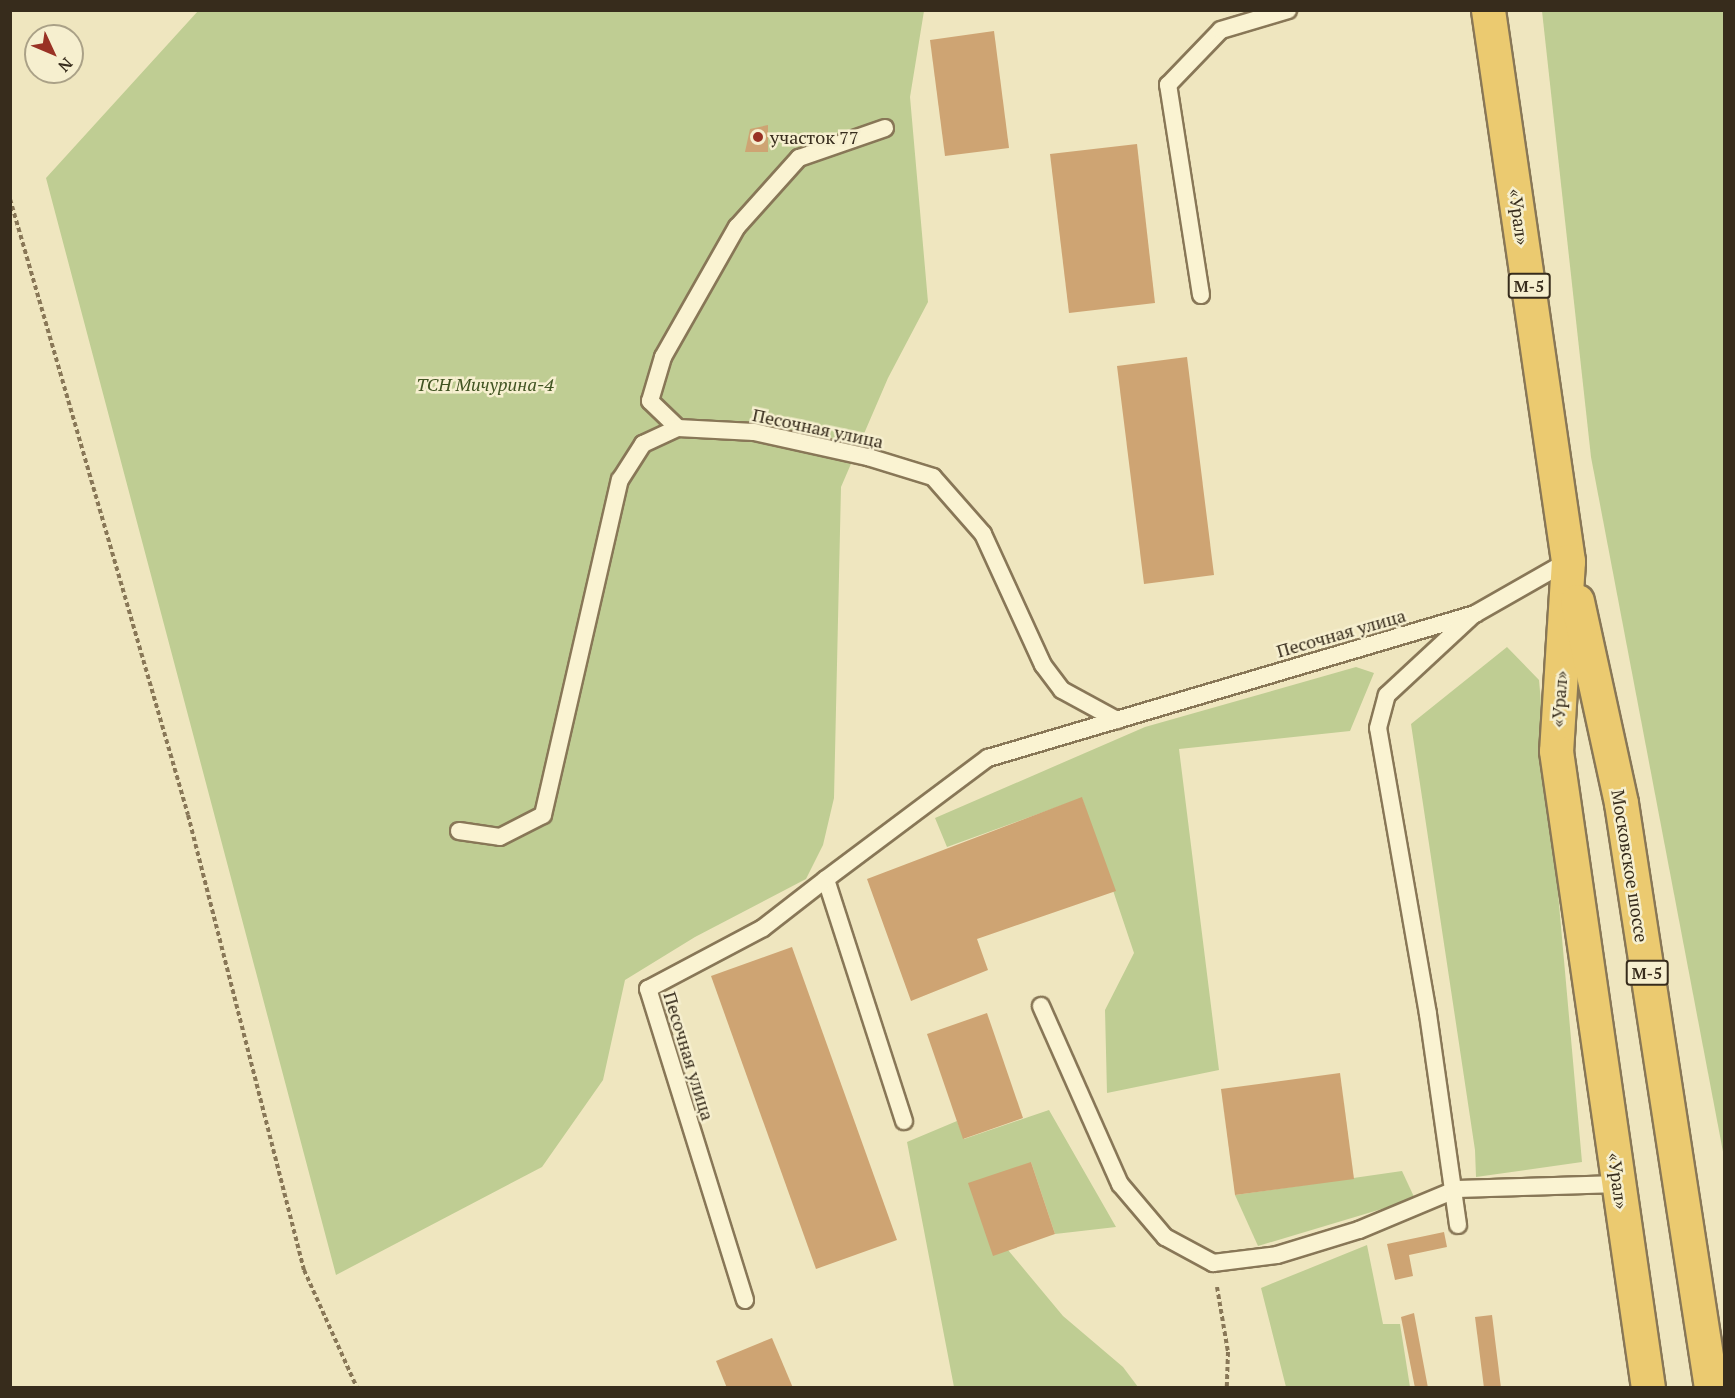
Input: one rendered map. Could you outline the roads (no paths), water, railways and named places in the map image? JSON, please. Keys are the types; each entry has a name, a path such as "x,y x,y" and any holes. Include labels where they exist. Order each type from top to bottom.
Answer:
{"highway":[{"name":"«Урал»","path":"1488,10 1568,561 1556,751 1648,1388"},
{"name":"Московское шоссе","path":"1568,561 1621,803 1711,1388"}],"lane":[{"path":"1201,295 1168,85 1221,30 1288,10"},
{"path":"678,428 650,401 653,390 663,357 737,227 799,158 885,128"},
{"name":"Песочная улица","path":"459,831 500,837 543,816 620,480 643,444 678,428 754,432 868,457 933,477 983,534 1049,674 1062,690 1081,703 1117,720"},
{"name":"Песочная улица","path":"745,1300 648,989 763,928 988,758 1475,614 1568,561"},
{"path":"1458,1225 1451,1191 1428,1014 1378,728 1387,695 1475,614"},
{"path":"826,879 904,1121"},
{"path":"1041,1006 1120,1184 1165,1238 1213,1263 1288,1252 1359,1230 1451,1191 1619,1184"}],"place":[{"name":"участок 77","path":"758,137"}],"park label":[{"name":"ТСН Мичурина-4","path":"485,384"}]}
